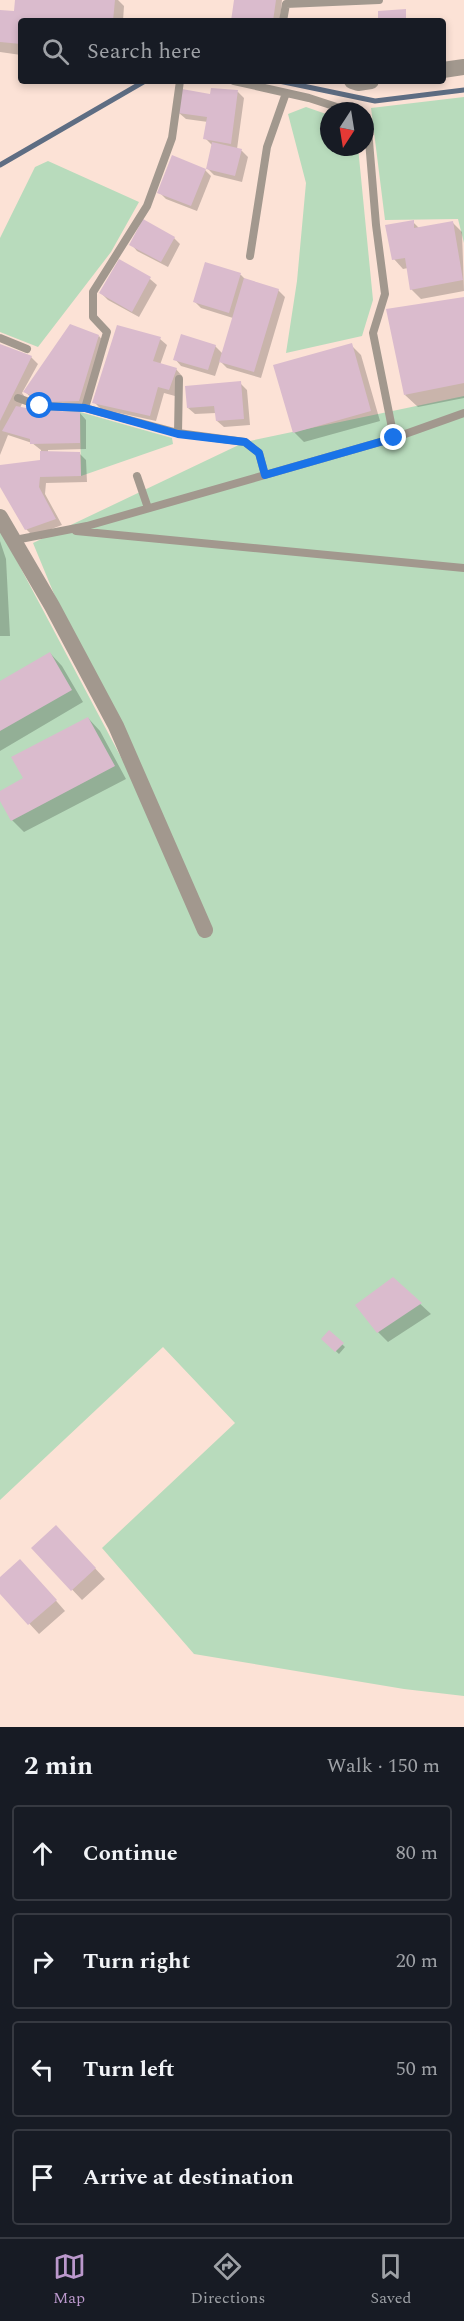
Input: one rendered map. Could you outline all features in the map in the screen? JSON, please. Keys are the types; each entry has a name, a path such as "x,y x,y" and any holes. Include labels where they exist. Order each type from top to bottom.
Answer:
{"street":[{"path":"446,70 464,67"},
{"path":"0,517 15,540 116,726 205,930"}],"lane":[{"path":"284,18 286,4 380,0"},
{"path":"85,408 107,332 93,317 93,292 147,206 172,138 180,84"},
{"path":"247,84 320,103"},
{"path":"250,256 267,147 286,93"},
{"path":"370,156 385,294 373,333 394,438"},
{"path":"0,338 27,349"},
{"path":"178,434 179,379"},
{"path":"18,398 40,406 85,408 178,434 245,442 259,453 265,475"},
{"path":"15,540 67,530 265,475 394,438 464,412"},
{"path":"137,476 148,508"},
{"path":"67,530 464,568"}],"green space":[{"path":"464,97 464,243 458,219 385,220 374,132 374,108"},
{"path":"306,107 320,112 320,156 359,156 373,300 362,336 286,353 297,281 306,183 288,114"},
{"path":"48,161 139,202 111,252 38,347 0,332 0,238 35,167"},
{"path":"464,396 464,1696 404,1689 194,1654 102,1548 235,1423 163,1347 0,1500 0,529 123,761 33,543 245,442"},
{"path":"80,412 172,438 173,444 81,476"}],"building":[{"path":"15,0 115,0 113,18 18,18 18,44 0,42 0,10 14,11"},
{"path":"234,0 276,0 273,18 231,18"},
{"path":"406,9 406,18 378,18 378,11"},
{"path":"211,88 238,90 231,144 203,139 207,117 178,113 182,89 210,94"},
{"path":"212,142 242,149 235,176 206,169"},
{"path":"172,155 206,169 191,206 157,193"},
{"path":"143,219 175,237 161,262 129,245"},
{"path":"414,220 414,228 453,221 463,280 410,290 405,258 392,260 385,225"},
{"path":"119,259 151,277 132,312 99,293"},
{"path":"205,262 241,273 229,313 193,302"},
{"path":"244,278 279,289 254,372 219,362"},
{"path":"464,297 464,383 404,395 386,309"},
{"path":"70,324 99,335 79,401 48,402 23,392"},
{"path":"117,325 161,337 153,361 177,368 169,390 158,387 150,416 92,403"},
{"path":"181,334 216,345 208,370 173,360"},
{"path":"352,343 371,411 293,433 273,365"},
{"path":"0,344 32,356 0,421"},
{"path":"241,381 244,419 216,421 214,406 187,408 185,386"},
{"path":"16,406 36,410 80,412 80,443 30,444 30,439 2,431"},
{"path":"40,451 80,452 81,476 40,477 39,487 56,519 25,530 0,487 0,465 40,460"},
{"path":"50,652 72,690 0,731 0,681"},
{"path":"88,717 115,766 11,821 0,801 0,791 23,778 11,757"},
{"path":"393,1277 422,1303 377,1333 355,1305"},
{"path":"329,1330 344,1343 335,1352 321,1339"},
{"path":"56,1525 96,1568 71,1591 31,1548"},
{"path":"20,1559 57,1600 28,1625 0,1594 0,1577"}],"waterway":[{"path":"0,165 140,84"},
{"path":"293,84 375,101 464,90"}],"route":[{"path":"40,406 85,408 178,434 245,442 259,453 265,475 394,438"}]}
